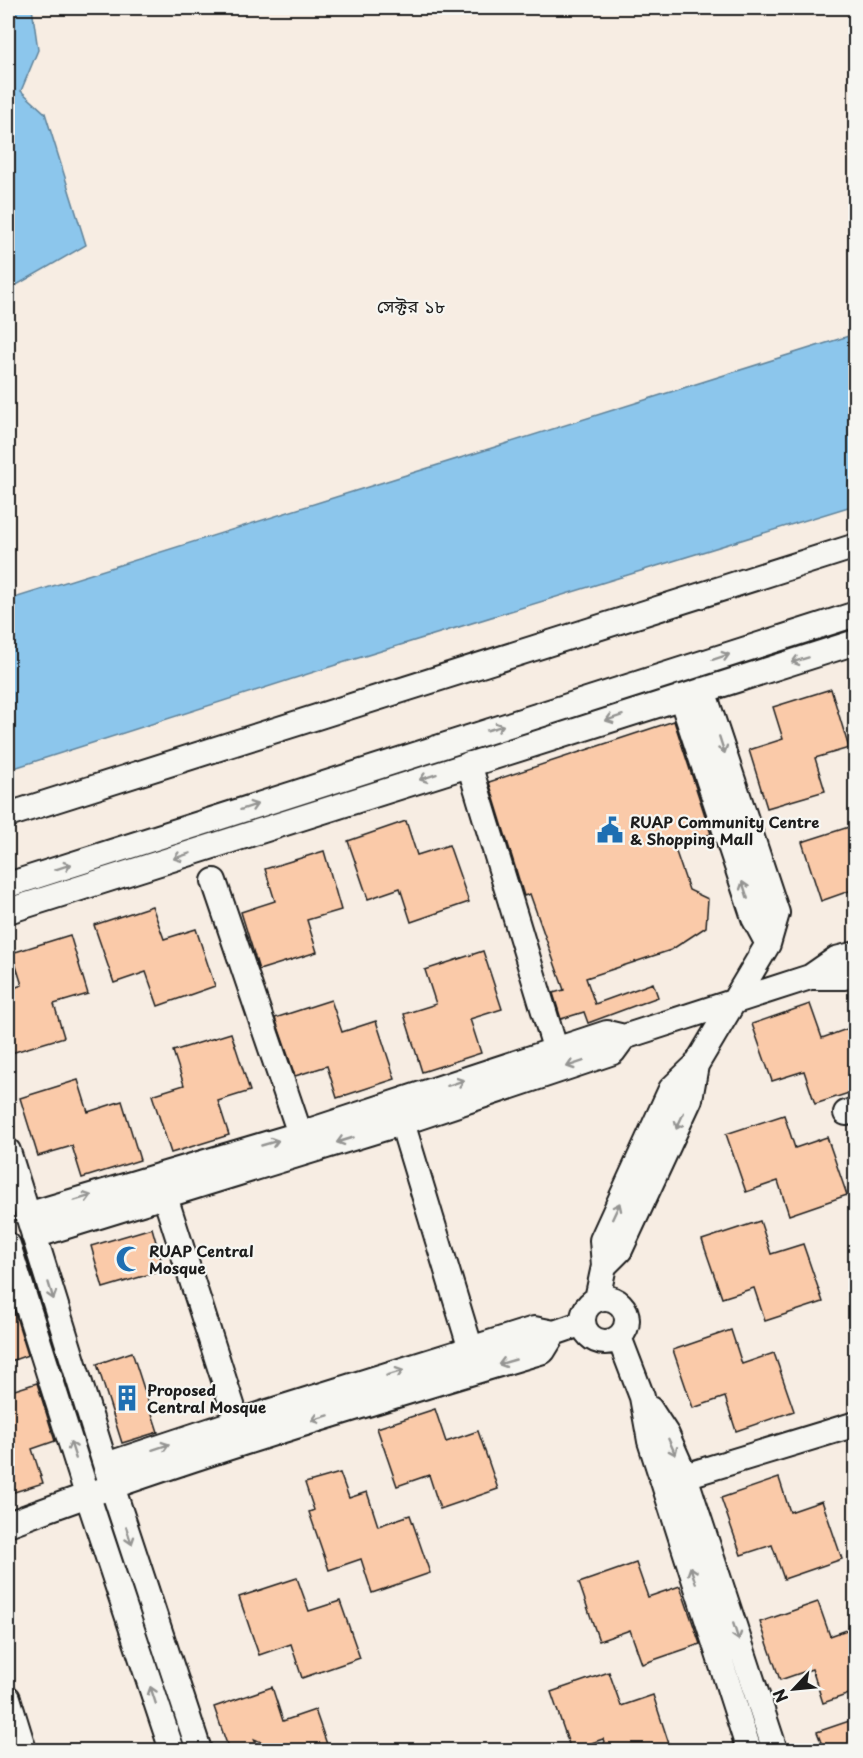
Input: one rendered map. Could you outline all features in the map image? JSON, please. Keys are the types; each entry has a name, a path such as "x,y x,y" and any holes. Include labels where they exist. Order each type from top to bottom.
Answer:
{"street":[{"path":"8,815 855,546"},
{"path":"8,885 855,614"},
{"path":"8,911 855,642"},
{"path":"597,1299 612,1299 624,1309 627,1324 619,1337 607,1342 594,1340 585,1331 583,1323 586,1308 597,1299 604,1266 602,1240 671,1089 696,1065 768,944 777,913 692,693 685,669"},
{"path":"456,740 549,1053"},
{"path":"214,881 300,1134"},
{"path":"172,1750 87,1494 8,1243 31,1228 162,1185 300,1134 607,1034 624,1037 810,977 837,959 855,954"},
{"path":"810,977 845,977 855,974"},
{"path":"162,1185 401,1123 613,1052 624,1037"},
{"path":"396,1103 478,1371"},
{"path":"8,1151 109,1476 199,1750"},
{"path":"162,1185 241,1431"},
{"path":"8,1524 87,1494 109,1476 534,1329 554,1333 583,1323"},
{"path":"241,1431 478,1371 543,1351 554,1333"},
{"path":"619,1337 642,1397 650,1441 749,1750"},
{"path":"642,1397 667,1435 684,1476 775,1750"},
{"path":"684,1476 855,1424"},
{"path":"8,1698 24,1750"}],"water":[{"path":"8,8 32,8 38,50 21,91 45,113 86,245 8,290"},
{"path":"855,334 855,505 342,663 8,770 8,600"}],"building":[{"path":"831,689 849,748 815,758 825,791 767,808 749,750 783,739 773,707"},
{"path":"674,721 711,834 674,846 689,890 708,899 706,927 671,950 586,978 595,1004 653,983 658,997 588,1023 584,1012 561,1019 553,993 564,990 530,894 524,896 489,782"},
{"path":"406,821 417,855 449,845 469,902 411,922 400,888 368,899 348,841"},
{"path":"855,825 855,889 821,901 802,842"},
{"path":"324,851 341,910 307,920 317,952 259,970 241,912 275,901 265,869"},
{"path":"152,906 164,939 196,929 215,986 158,1006 146,972 114,983 94,925"},
{"path":"70,935 88,994 54,1004 64,1037 8,1054 8,990 22,985 12,953"},
{"path":"483,951 502,1009 470,1019 481,1053 422,1072 404,1014 436,1004 425,970"},
{"path":"331,1000 342,1032 376,1021 395,1079 337,1098 327,1066 295,1076 275,1018"},
{"path":"810,1004 822,1038 855,1026 855,1091 815,1104 804,1071 772,1081 752,1024"},
{"path":"231,1033 250,1091 218,1101 229,1135 171,1153 152,1095 184,1085 173,1051"},
{"path":"78,1080 88,1112 122,1101 140,1160 82,1178 72,1146 38,1156 20,1098"},
{"path":"784,1115 795,1148 827,1137 847,1195 789,1215 778,1181 746,1192 726,1134"},
{"path":"760,1221 771,1254 803,1244 823,1302 765,1321 754,1288 722,1298 702,1240"},
{"name":"RUAP Central Mosque","path":"152,1228 164,1270 103,1288 91,1246"},
{"path":"8,1291 28,1355 8,1362"},
{"path":"731,1330 742,1364 774,1353 794,1411 736,1431 725,1397 693,1408 673,1350"},
{"name":"Proposed Central Mosque","path":"132,1352 158,1432 122,1443 97,1364"},
{"path":"37,1383 55,1441 32,1449 43,1483 8,1494 8,1392"},
{"path":"435,1409 446,1442 478,1431 498,1489 440,1509 429,1475 397,1486 377,1428"},
{"path":"340,1473 349,1498 367,1492 378,1526 410,1515 430,1573 372,1593 361,1559 329,1570 309,1512 314,1510 305,1483"},
{"path":"779,1478 790,1512 822,1501 842,1559 784,1579 772,1545 741,1555 721,1498"},
{"path":"636,1563 648,1597 680,1586 700,1644 642,1664 630,1630 599,1641 579,1583"},
{"path":"297,1578 309,1611 340,1601 360,1658 302,1678 291,1644 259,1655 239,1597"},
{"path":"818,1602 830,1636 855,1627 855,1692 823,1703 812,1669 780,1680 760,1622"},
{"path":"609,1672 621,1706 653,1695 671,1750 607,1750 603,1739 571,1750 551,1692"},
{"path":"272,1687 283,1721 315,1710 329,1750 279,1750 254,1739 258,1750 229,1750 214,1707"},
{"path":"855,1719 855,1750 824,1750 817,1732"}],"place":[{"name":"RUAP Community Centre & Shopping Mall","path":"610,830"},
{"name":"RUAP Central Mosque","path":"129,1259"},
{"name":"Proposed Central Mosque","path":"127,1398"}],"district":[{"name":"সেক্টর ১৮","path":"411,305"}]}
